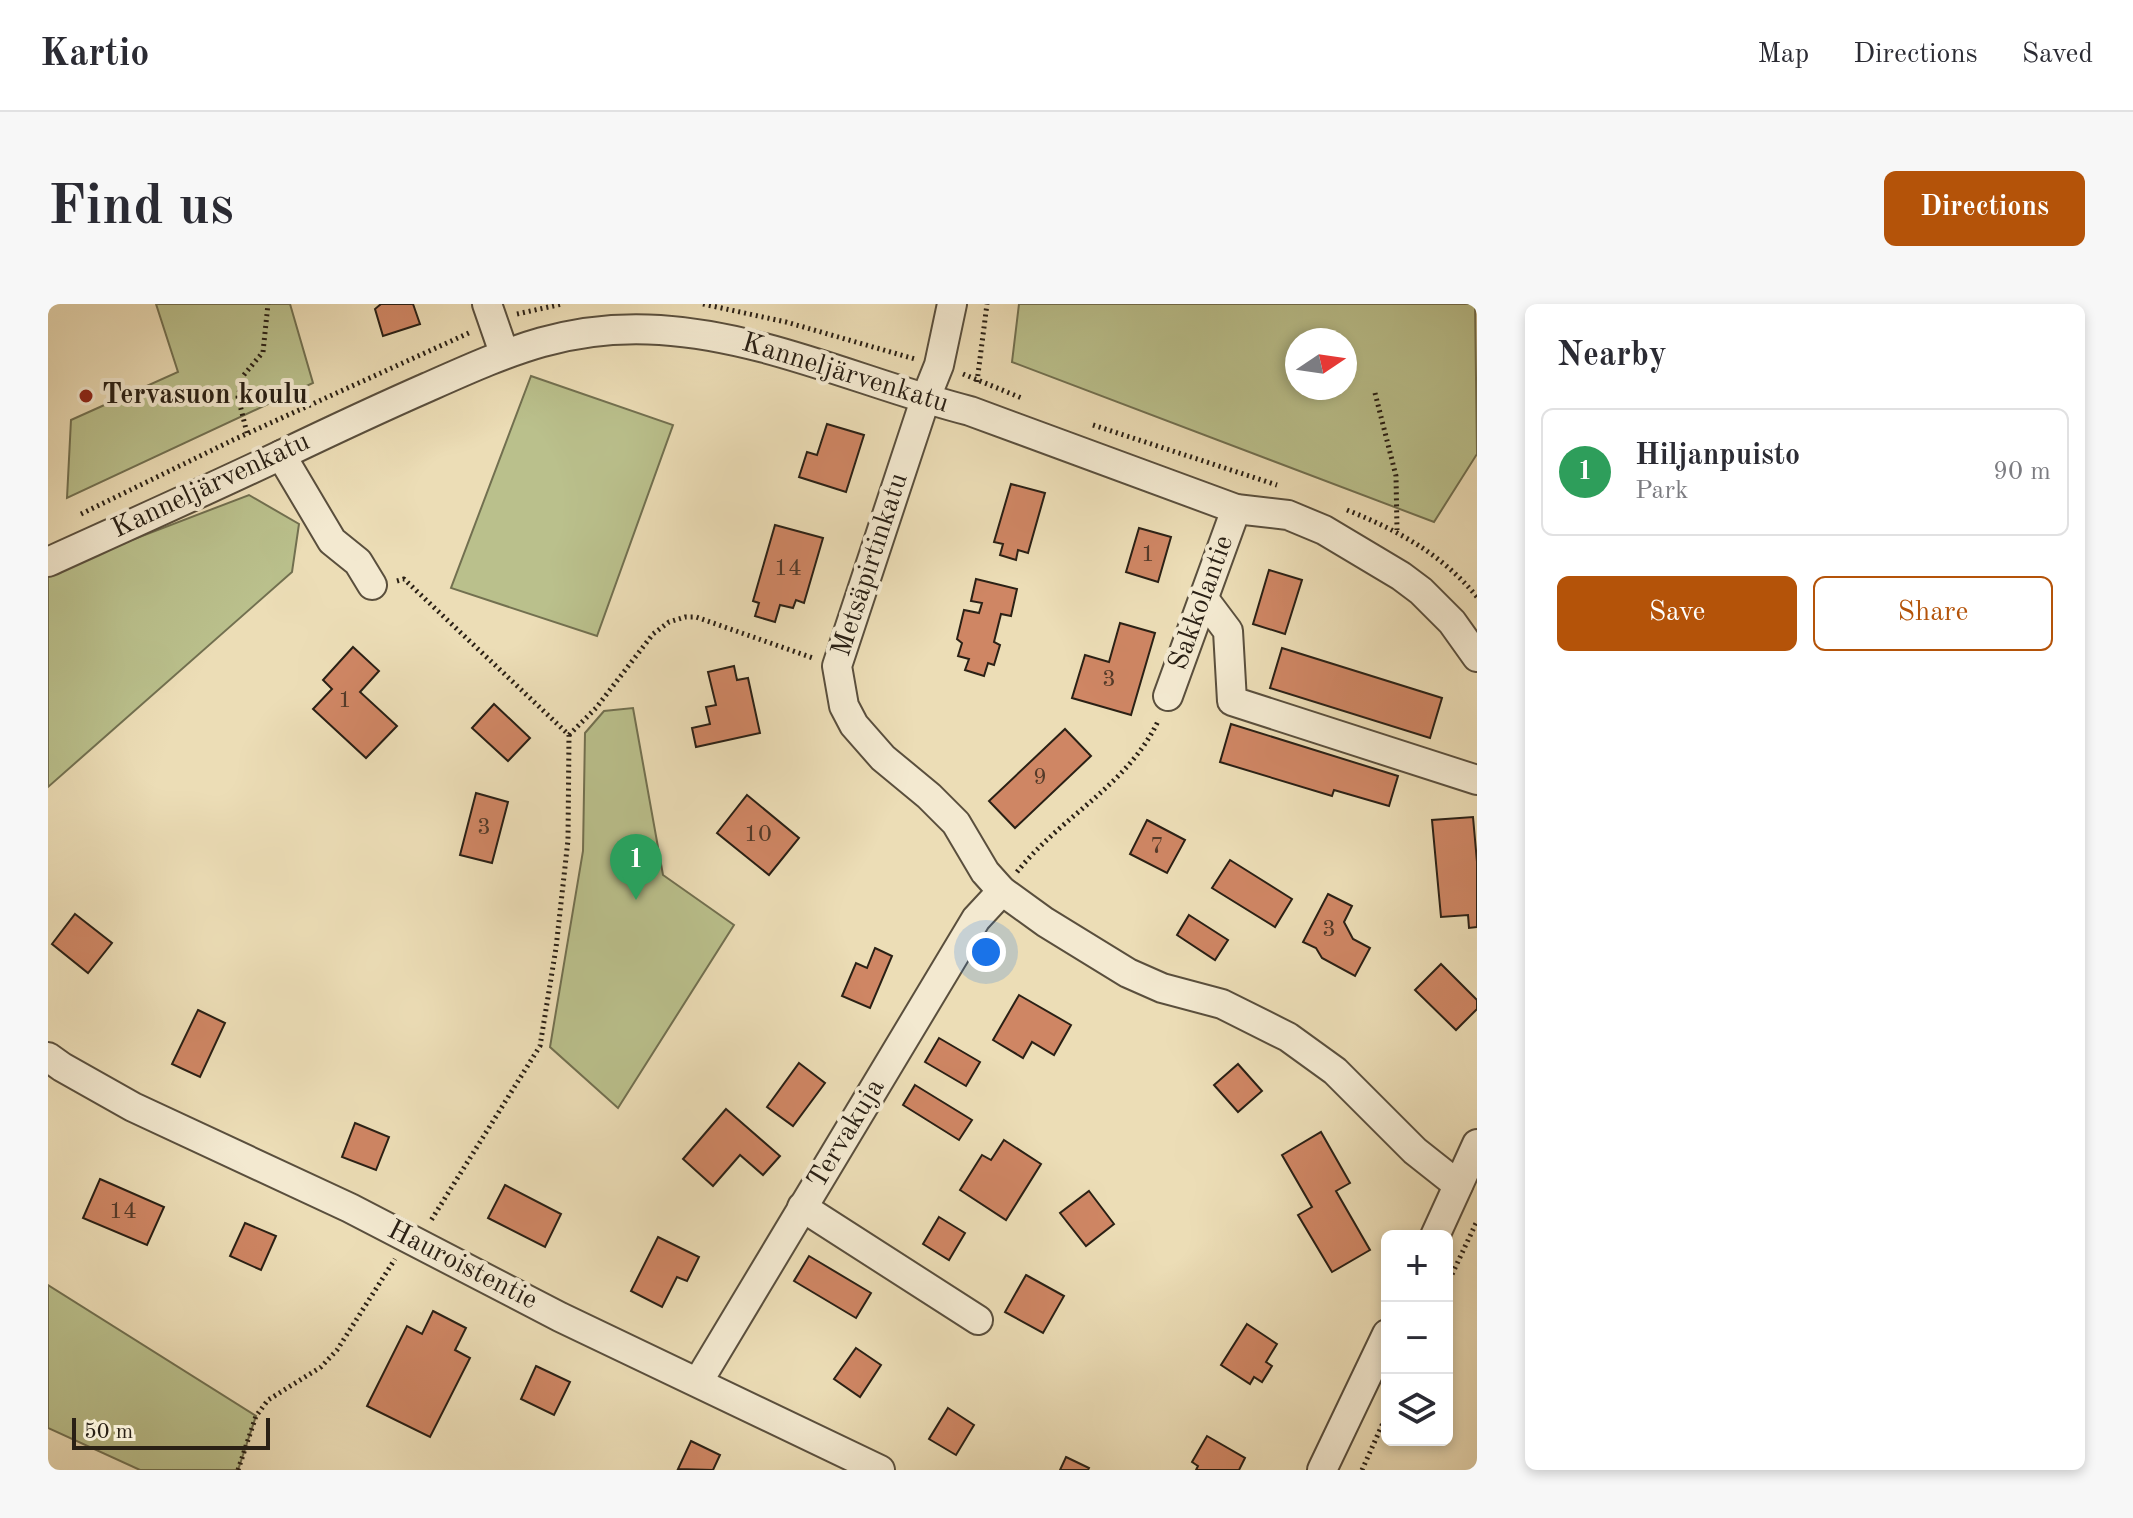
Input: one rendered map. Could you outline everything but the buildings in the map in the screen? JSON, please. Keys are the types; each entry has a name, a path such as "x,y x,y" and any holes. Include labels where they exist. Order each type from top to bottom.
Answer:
{"street":[{"name":"Metsäpirtinkatu","path":"952,304 939,365 837,666 844,706 854,725 883,758 956,823 985,872 1002,891 1045,922 1128,973 1162,988 1222,1004 1288,1037 1335,1071 1415,1151 1458,1185"},
{"path":"491,313 504,353"},
{"name":"Kanneljärvenkatu","path":"48,562 504,353 536,342 587,332 663,330 742,341 925,400 970,411 1236,509 1288,515 1324,530 1421,591 1452,622 1477,657"},
{"path":"281,455 332,541 358,562 372,585"},
{"name":"Sakkolantie","path":"1168,696 1236,509"},
{"path":"1204,599 1228,631 1232,701 1477,780"},
{"name":"Tervakuja","path":"698,1382 976,919 1002,891"},
{"name":"Hauroistentie","path":"48,1057 133,1107 880,1470"},
{"path":"1438,1230 1477,1144"},
{"path":"802,1207 978,1320"},
{"path":"1322,1470 1381,1347"}],"path":[{"path":"247,433 238,397 243,376 263,352 268,304"},
{"path":"76,517 491,313 562,304"},
{"path":"970,411 987,304"},
{"path":"1375,393 1396,476 1397,530"},
{"path":"372,585 404,579 569,735"},
{"path":"238,1470 256,1416 268,1400 321,1367 337,1350 540,1046 556,948 568,840 569,735 596,708 653,634 669,622 685,617 696,617 837,666"},
{"path":"1002,891 1051,836 1129,767 1146,744 1168,696"},
{"path":"1453,1272 1477,1221"},
{"path":"1362,1470 1381,1427"}],"green space":[{"path":"156,304 290,304 313,383 67,498 71,420 178,372"},
{"path":"1019,304 1475,304 1477,454 1434,522 1012,362"},
{"path":"531,376 673,425 597,636 451,588"},
{"path":"249,495 299,524 292,572 48,787 48,572"},
{"path":"633,708 663,875 734,925 618,1108 550,1047 583,851 585,733 604,711"},
{"path":"48,1285 256,1416 238,1470 140,1470 48,1428"}],"place":[{"name":"Tervasuon koulu","path":"86,396"},
{"name":"Hiljanpuisto","path":"636,900"}]}
